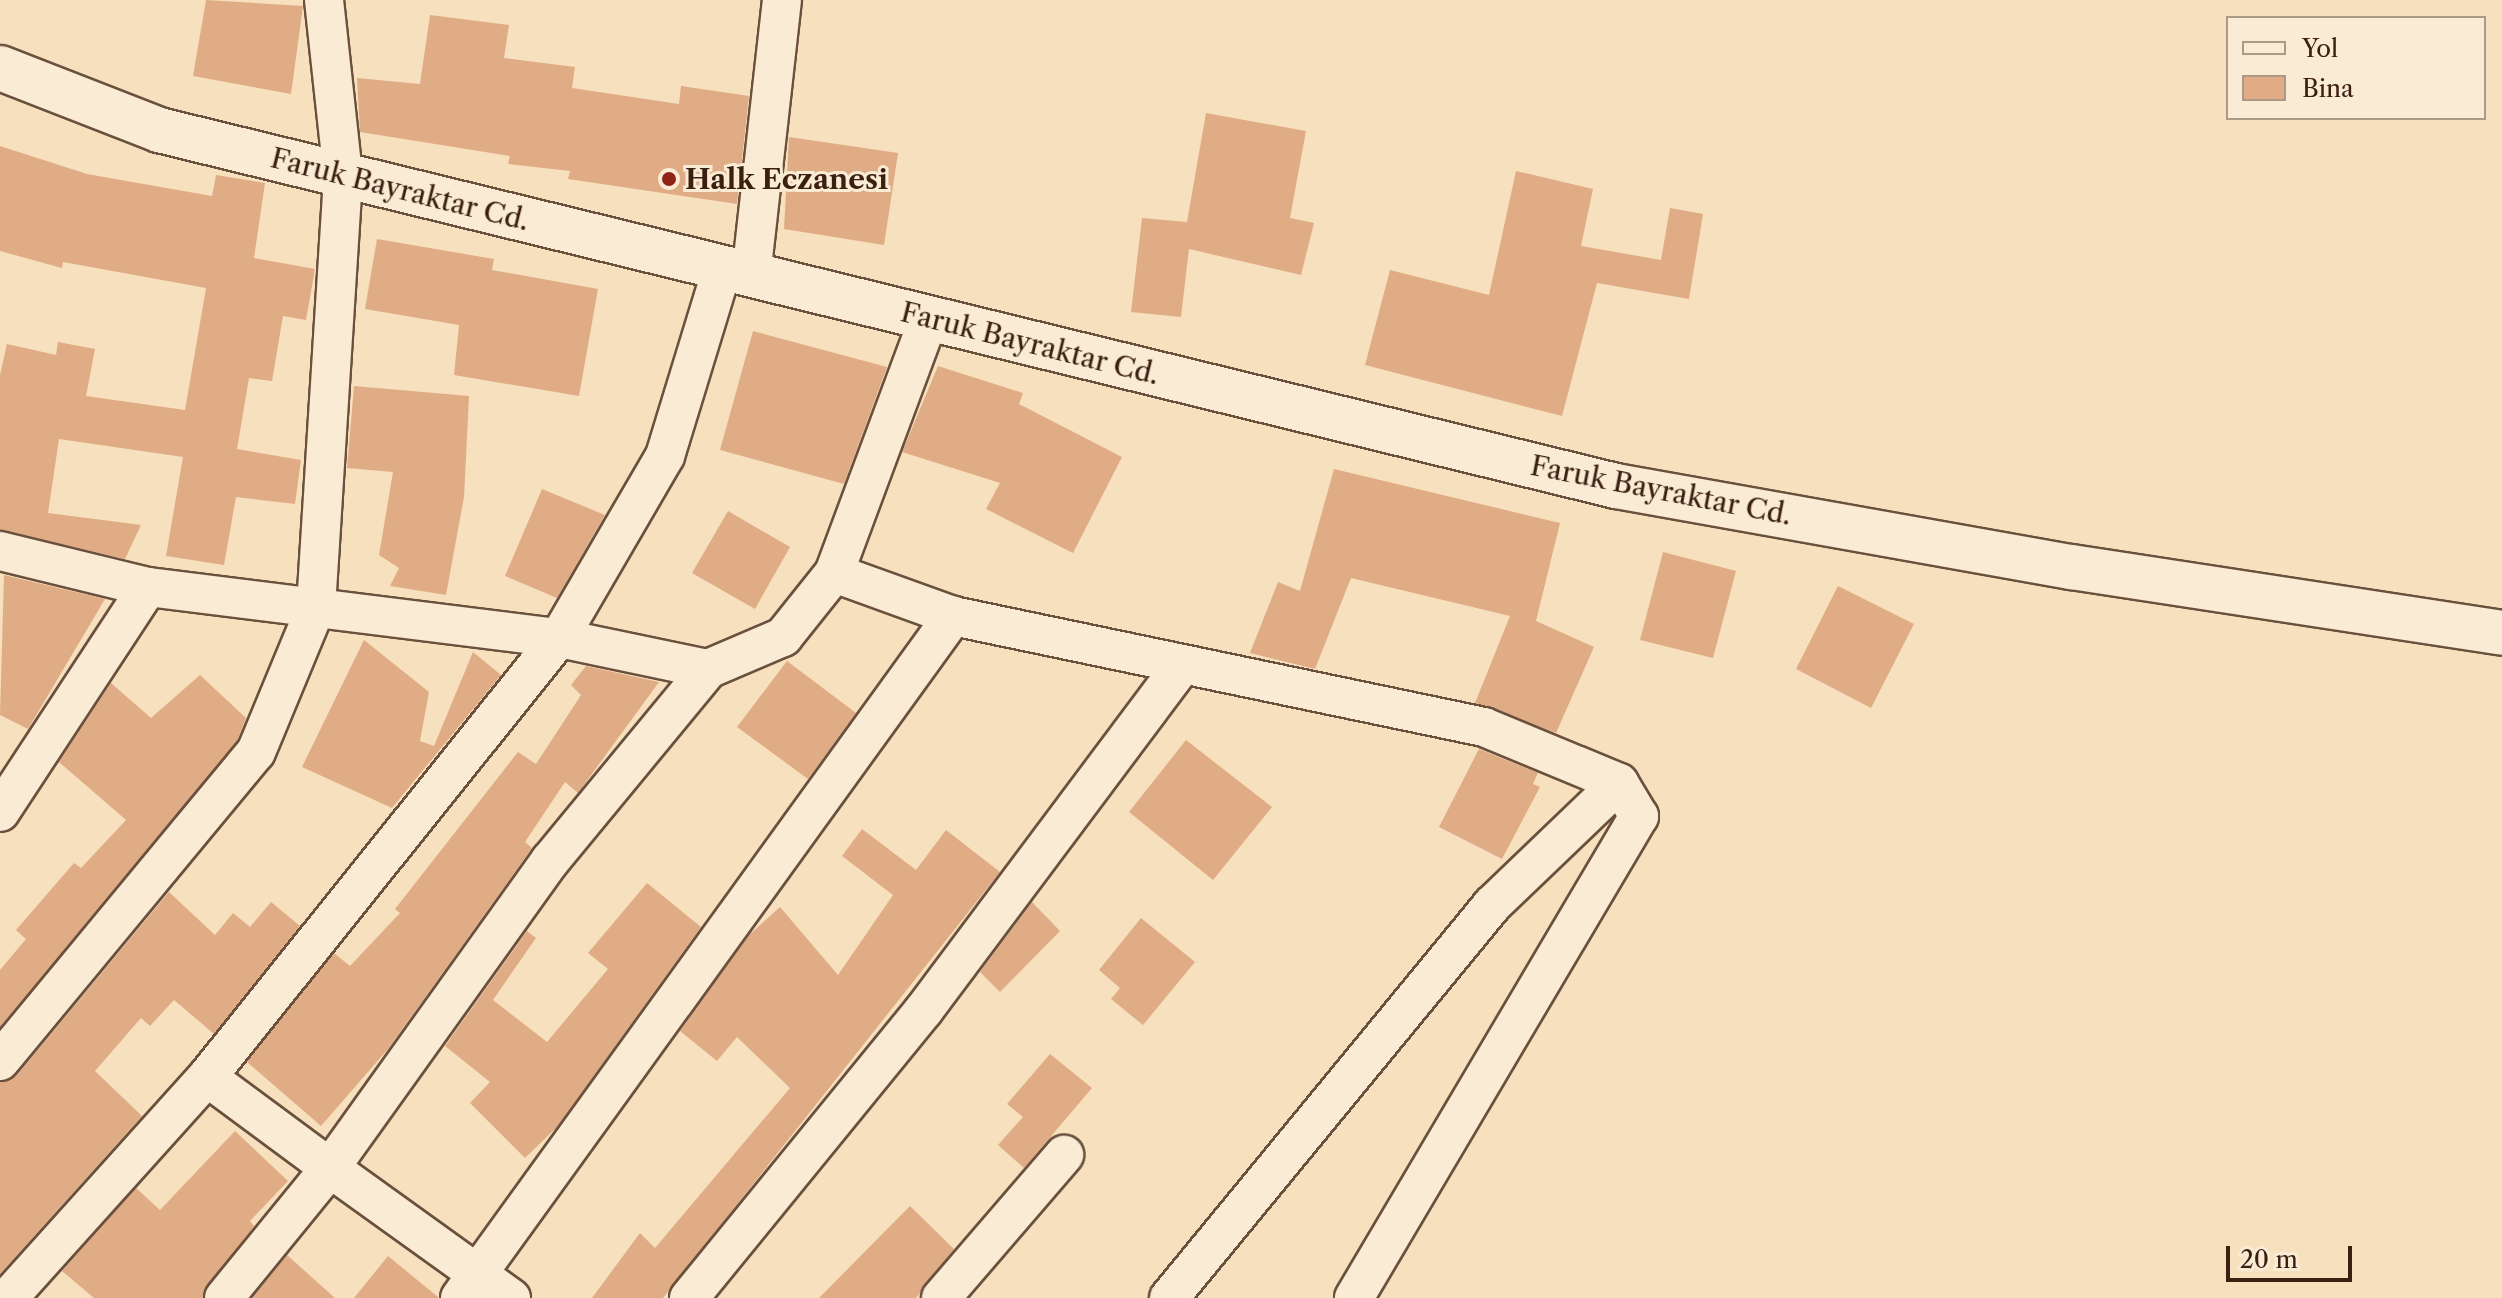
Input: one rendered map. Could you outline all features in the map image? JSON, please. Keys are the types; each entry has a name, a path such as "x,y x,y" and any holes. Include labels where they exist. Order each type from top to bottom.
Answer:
{"street":[{"path":"0,1061 256,752 316,607 343,175 324,0"},
{"path":"8,1298 207,1077 559,638 665,456 736,273 782,0"},
{"name":"Faruk Bayraktar Cd.","path":"0,68 159,130 1616,486 2072,567 2502,633"},
{"path":"224,1298 330,1168 550,861 708,669 783,637 834,573 929,318"},
{"path":"0,551 148,587 559,638 708,669"},
{"path":"834,573 953,616 1180,668 1484,727 1619,783 1639,816 1354,1298"},
{"path":"0,812 148,587"},
{"path":"470,1286 953,616"},
{"path":"689,1298 924,1010 1180,668"},
{"path":"1169,1298 1492,905 1619,783"},
{"path":"207,1077 330,1168 470,1286 511,1298"},
{"path":"941,1298 1064,1155"}],"building":[{"path":"206,0 303,6 291,94 193,76"},
{"path":"430,15 509,25 504,58 575,67 572,88 679,104 681,86 749,96 737,204 568,179 570,171 508,164 510,156 360,132 357,78 420,84"},
{"path":"1206,113 1306,131 1290,218 1314,223 1301,275 1189,249 1181,317 1131,312 1142,218 1187,222"},
{"path":"789,137 898,153 884,245 784,229"},
{"path":"0,146 87,174 212,196 216,175 265,183 254,258 315,269 306,320 283,316 272,381 249,378 237,449 301,460 295,504 236,497 224,565 166,556 183,457 59,439 48,513 141,525 125,559 0,530 0,375 7,344 56,355 58,342 95,349 86,396 185,410 206,288 63,262 62,268 0,251"},
{"path":"1516,171 1593,189 1581,246 1661,260 1670,208 1703,214 1689,299 1597,283 1562,416 1365,365 1390,270 1489,295"},
{"path":"377,239 494,259 492,270 598,289 579,396 454,375 459,325 365,309"},
{"path":"753,331 887,367 844,484 720,450"},
{"path":"938,366 1023,393 1019,404 1122,457 1073,553 986,509 1000,483 902,452"},
{"path":"354,386 469,396 464,497 446,595 390,586 399,568 379,555 393,472 347,468"},
{"path":"1334,469 1560,523 1536,621 1594,647 1556,733 1475,703 1510,616 1351,578 1315,669 1250,653 1278,582 1300,591"},
{"path":"542,489 605,515 557,598 505,576"},
{"path":"728,511 790,547 755,609 692,573"},
{"path":"1663,552 1736,571 1713,658 1640,640"},
{"path":"4,575 105,599 28,729 0,715"},
{"path":"1838,586 1914,624 1871,708 1796,669"},
{"path":"364,640 429,692 420,741 434,746 473,652 501,675 392,808 302,767"},
{"path":"787,661 856,713 808,779 737,727"},
{"path":"586,666 659,682 578,793 565,782 525,842 532,848 388,1049 321,1126 247,1062 334,953 350,966 400,913 395,909 518,752 536,764 581,695 571,685"},
{"path":"200,675 246,718 237,741 0,1027 0,970 26,939 16,930 74,863 81,868 126,820 59,762 111,683 151,718"},
{"path":"1186,740 1272,807 1213,880 1129,812"},
{"path":"1479,749 1538,773 1533,784 1540,787 1502,859 1439,827"},
{"path":"862,829 916,870 946,830 1000,872 663,1298 592,1298 640,1233 655,1248 790,1088 737,1037 717,1061 680,1031 749,935 780,907 838,975 893,895 842,856"},
{"path":"647,883 701,927 557,1127 525,1158 470,1103 490,1082 445,1046 527,931 536,938 493,1000 547,1042 608,969 588,953"},
{"path":"169,892 215,935 233,913 250,927 271,902 300,926 214,1034 174,1000 150,1026 141,1018 95,1071 142,1116 0,1274 0,1082 17,1075"},
{"path":"1032,902 1060,931 1000,992 980,972"},
{"path":"1141,918 1195,962 1143,1025 1111,999 1120,988 1099,970"},
{"path":"1050,1054 1092,1088 1024,1168 998,1145 1023,1117 1007,1104"},
{"path":"235,1131 288,1181 250,1221 254,1226 203,1298 94,1298 62,1271 136,1188 160,1210"},
{"path":"910,1206 954,1249 916,1298 819,1298"},
{"path":"287,1255 335,1298 252,1298"},
{"path":"388,1256 438,1297 438,1298 354,1298"}],"place":[{"name":"Halk Eczanesi","path":"669,179"}]}
